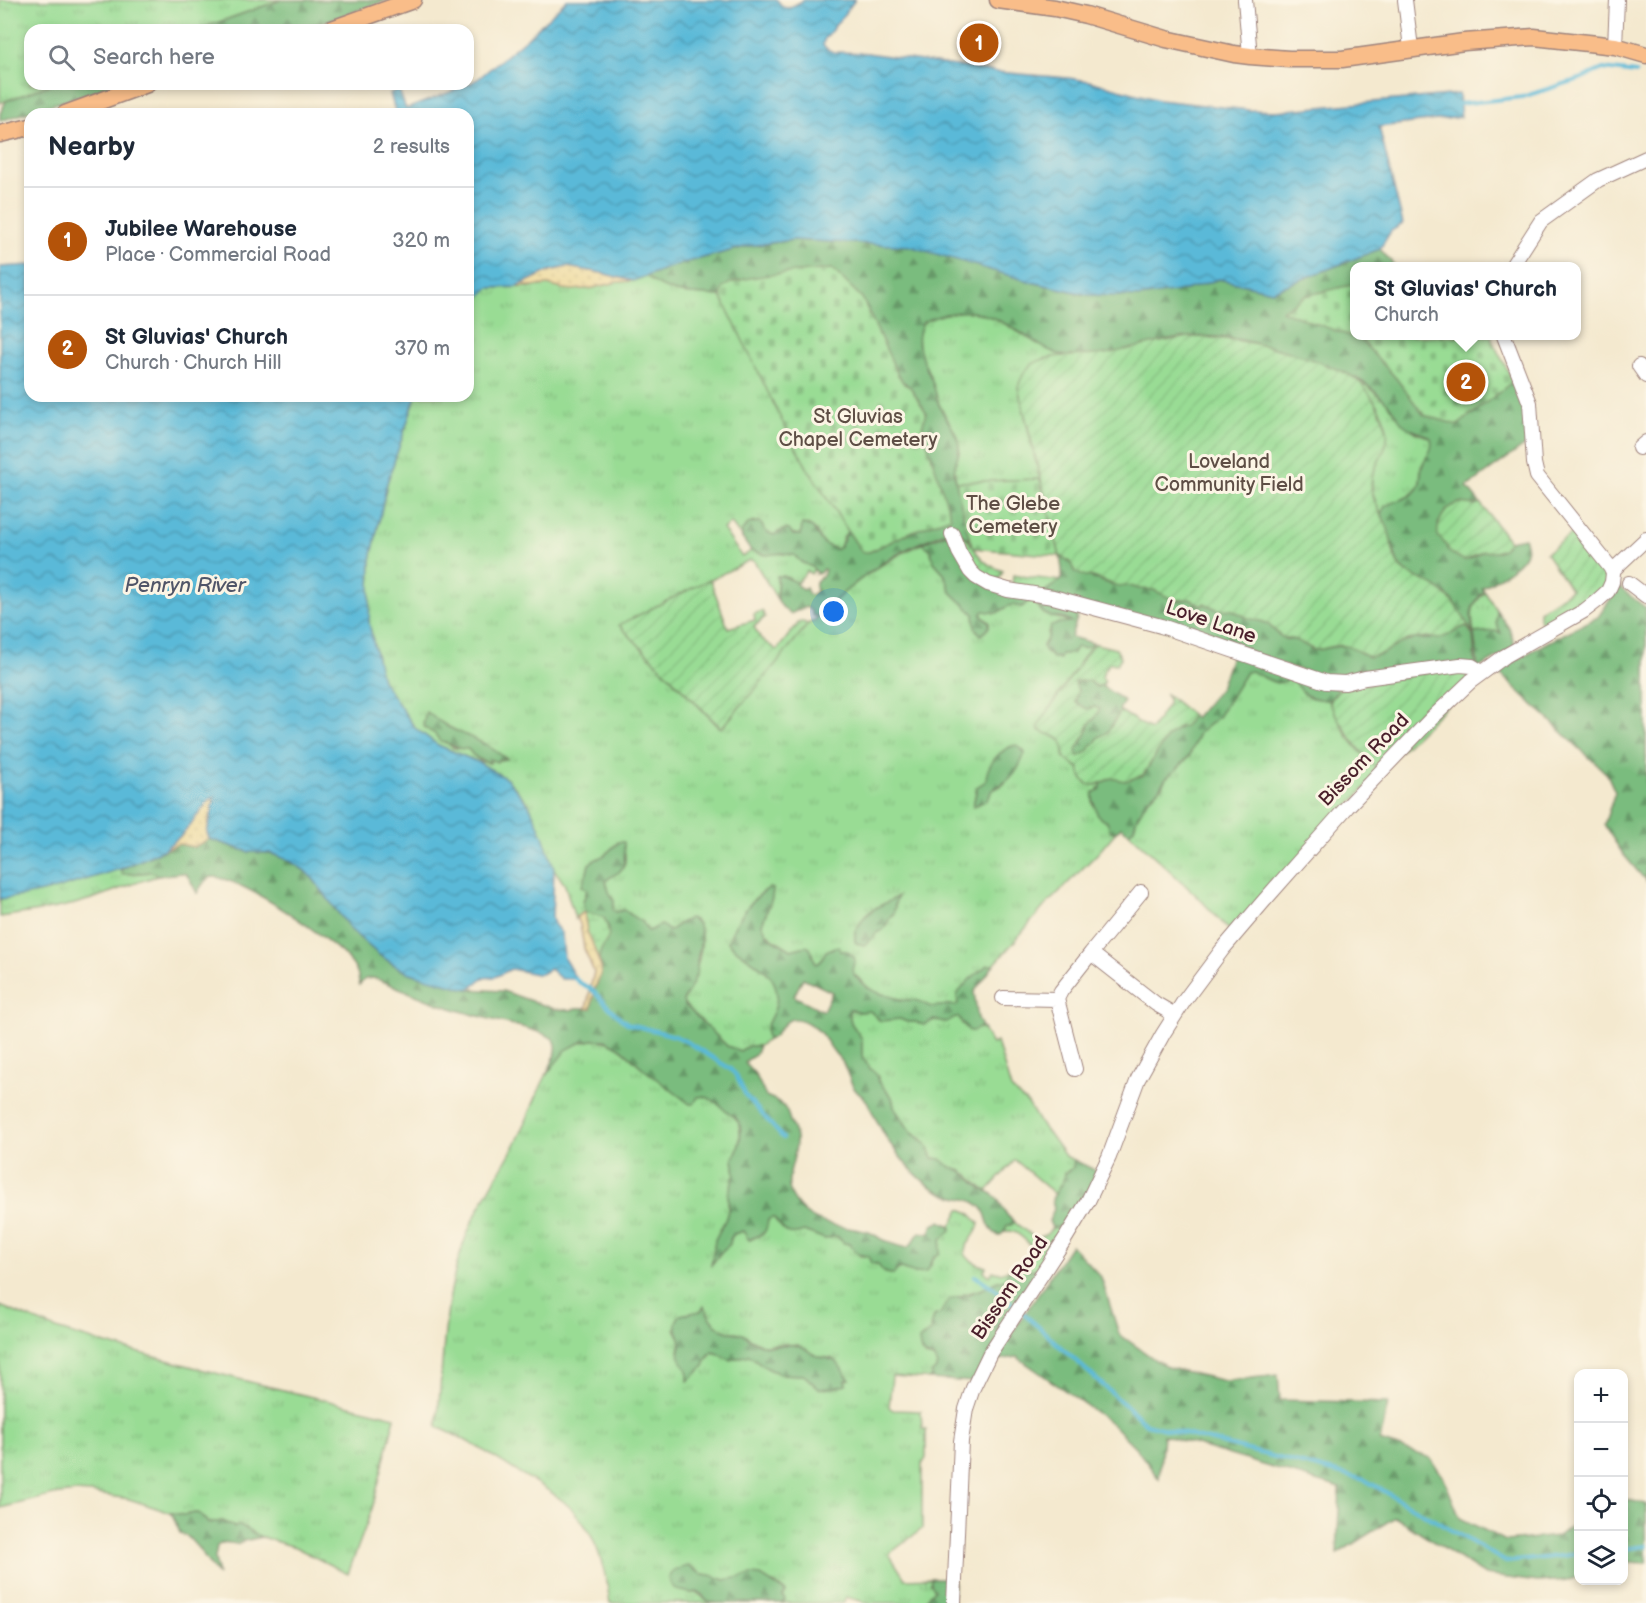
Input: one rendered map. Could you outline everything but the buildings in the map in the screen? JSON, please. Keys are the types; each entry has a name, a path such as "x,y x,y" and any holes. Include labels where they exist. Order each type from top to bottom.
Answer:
{"main road":[{"path":"346,24 413,0"},
{"path":"998,0 1055,8 1167,39 1250,56 1342,59 1411,48 1534,36 1615,46 1646,55"},
{"path":"81,108 131,90"},
{"path":"0,134 24,128"}],"street":[{"path":"1245,0 1250,56"},
{"path":"1405,0 1411,48"},
{"path":"1615,46 1617,0"},
{"path":"1515,262 1541,221 1598,180 1646,158"},
{"path":"1506,340 1530,403 1537,476 1612,571 1646,539"},
{"name":"Love Lane","path":"952,534 970,571 988,584 1008,590 1053,597 1161,626 1326,682 1344,683 1460,665 1472,666 1482,672"},
{"name":"Bissom Road","path":"954,1603 960,1454 966,1409 973,1388 983,1365 1085,1207 1109,1157 1138,1079 1175,1015 1233,938 1325,830 1431,719 1482,672 1597,601 1611,585 1612,571"},
{"path":"1629,583 1646,596"},
{"path":"1075,1069 1057,999 1059,993 1141,892"},
{"path":"1091,953 1156,1004 1175,1015"},
{"path":"1003,998 1057,999"}],"green space":[{"path":"0,0 281,0 214,24 24,24 24,90 36,90 0,103"},
{"path":"281,0 389,0 317,24 214,24"},
{"path":"36,90 100,90 42,108 24,108 24,114 0,121 0,114 6,101"},
{"path":"793,240 909,245 1031,282 1089,295 1186,290 1219,279 1272,291 1380,249 1391,262 1350,262 1350,307 1307,297 1350,331 1350,340 1361,340 1396,378 1424,415 1458,425 1519,376 1531,441 1467,487 1480,503 1475,505 1459,503 1446,511 1438,524 1470,559 1483,551 1495,552 1503,549 1509,541 1524,538 1526,552 1514,567 1482,588 1484,591 1472,611 1473,634 1453,601 1436,587 1411,575 1398,564 1382,512 1385,506 1406,498 1418,488 1422,467 1432,442 1431,438 1425,434 1403,424 1387,403 1366,384 1339,370 1298,355 1253,342 1222,338 1191,337 1113,354 1066,356 1046,349 1015,329 990,317 978,313 953,313 923,322 918,337 922,358 934,385 939,405 959,444 954,473 970,540 954,532 940,534 885,562 857,582 818,616 813,616 806,607 790,614 777,597 777,576 783,576 796,582 803,590 806,588 811,595 816,591 816,582 823,576 825,570 816,574 812,567 801,562 794,555 782,553 766,555 751,551 742,538 742,531 748,524 760,522 766,532 774,535 785,529 793,535 801,535 802,524 812,528 821,541 828,546 837,549 847,532 846,527 869,552 950,516 922,427 926,412 910,387 898,375 862,298 832,269 746,279 733,283 721,293 721,296 672,291 663,288 646,276 676,265 749,246"},
{"name":"St Gluvias Chapel Cemetery","path":"832,269 862,298 898,375 904,384 910,387 926,412 922,427 951,517 913,531 869,552 861,551 808,469 721,296 724,287 743,279"},
{"path":"646,276 663,288 672,291 721,296 792,440 846,527 847,532 840,548 837,549 824,543 812,528 802,524 801,535 780,531 774,535 766,532 760,522 753,523 745,528 742,538 731,523 723,529 742,557 751,551 766,555 773,553 794,555 814,570 811,574 807,571 796,584 788,578 777,576 777,599 754,561 750,560 619,625 719,727 723,727 808,624 818,618 861,579 918,545 923,544 930,549 934,562 944,573 951,592 974,614 976,630 981,634 989,627 989,622 983,617 984,610 994,613 1012,604 1022,607 1034,600 1046,615 1072,623 1059,623 1051,627 1048,632 1043,646 1054,659 1056,657 1060,659 1061,654 1072,653 1077,647 1084,648 1092,645 1057,697 1039,730 1061,741 1064,745 1064,757 1079,769 1082,778 1096,785 1101,783 1101,789 1094,792 1093,803 1101,819 1107,821 1113,832 1116,832 1043,908 994,965 983,969 969,981 957,996 958,1004 955,1007 928,1006 916,1000 890,997 871,990 851,970 854,957 847,951 841,951 836,947 826,951 816,965 813,954 806,946 791,950 774,939 762,924 773,889 755,898 728,942 761,967 774,982 777,992 776,1004 766,1030 767,1040 759,1046 748,1046 740,1051 727,1046 683,1001 695,972 701,948 701,937 695,920 682,922 669,931 664,927 648,931 642,921 635,920 624,910 616,912 612,910 614,901 606,881 620,871 625,862 624,851 618,842 605,855 589,864 582,886 587,890 583,902 584,912 575,919 565,885 554,869 529,804 507,779 480,763 438,745 415,728 382,680 369,623 371,560 387,483 414,402 474,402 474,302 489,288 548,285 563,289 589,289 632,281","holes":["426,712 487,746 506,759 489,758 490,763 480,761 468,749 453,748 423,723","1012,746 1022,749 1025,753 1017,770 1003,785 991,791 982,802 973,806 977,787 989,778 1001,753","896,897 894,913 883,930 876,933 873,938 855,940 855,931 866,915"]},
{"path":"1350,285 1350,336 1282,311 1305,296"},
{"path":"962,311 991,317 1042,346 1069,356 1049,358 1029,367 1018,387 1040,479 956,482 954,466 960,451 957,436 939,404 931,378 920,355 918,336 923,322 940,314"},
{"name":"Loveland Community Field","path":"1191,337 1241,341 1289,352 1342,371 1360,382 1379,409 1387,431 1386,444 1371,485 1374,498 1388,529 1396,560 1406,572 1444,593 1458,609 1473,634 1466,626 1439,639 1427,637 1407,640 1383,653 1369,657 1353,648 1340,645 1314,650 1296,640 1282,637 1264,622 1248,618 1231,609 1219,610 1204,603 1202,606 1190,599 1174,600 1154,590 1127,585 1118,586 1081,575 1076,572 1069,561 1060,556 1018,387 1023,374 1029,367 1045,359 1105,354"},
{"path":"1361,340 1492,340 1513,381 1458,425 1424,415 1396,378"},
{"path":"1356,379 1389,404 1404,424 1417,433 1431,438 1433,445 1421,467 1418,489 1406,498 1392,503 1382,512 1383,518 1374,499 1372,478 1386,444 1387,430 1379,409"},
{"name":"The Glebe Cemetery","path":"1040,479 1060,556 973,548 956,482"},
{"path":"1459,503 1475,505 1480,503 1509,541 1503,549 1494,552 1483,551 1467,560 1449,552 1438,536 1438,526 1442,516"},
{"path":"1578,529 1612,581 1547,631 1539,618 1539,611 1571,590 1546,553"},
{"path":"957,532 967,539 986,563 1003,571 996,585 976,576"},
{"path":"948,533 975,577 1081,605 1071,637 1096,644 1084,648 1077,647 1072,653 1061,654 1059,659 1056,657 1054,659 1044,650 1043,646 1051,625 1071,622 1043,613 1034,600 1022,607 1009,606 997,613 984,611 982,616 989,624 987,630 981,635 975,628 974,614 951,592 944,573 934,562 930,549 923,544 918,545"},
{"path":"1060,556 1069,561 1076,572 1113,585 1154,590 1171,599 1178,601 1190,599 1200,605 1203,603 1219,610 1231,609 1248,618 1268,624 1285,639 1296,640 1314,650 1346,646 1369,656 1376,655 1405,641 1437,638 1467,626 1473,636 1476,668 1344,683 1043,593 1061,579"},
{"path":"1013,575 1060,581 1043,593 1012,587"},
{"path":"710,579 728,628 755,620 754,614 762,611 765,617 754,627 761,639 777,650 800,621 808,624 721,728 619,625"},
{"path":"1619,587 1646,608 1646,881 1623,854 1604,825 1615,792 1607,774 1497,671 1598,617"},
{"path":"1485,592 1497,611 1496,623 1501,634 1474,633 1472,620 1474,606"},
{"path":"1497,611 1509,628 1516,648 1478,668 1474,633 1495,631 1501,633 1496,623"},
{"path":"1092,645 1116,649 1121,658 1117,664 1110,663 1104,670 1102,677 1105,681 1102,686 1096,686 1089,681 1076,681 1078,691 1075,702 1087,709 1095,707 1100,709 1076,749 1078,757 1088,752 1099,737 1107,733 1122,712 1151,730 1168,704 1165,693 1192,715 1185,726 1179,727 1167,737 1143,775 1125,781 1111,778 1092,785 1085,782 1079,768 1064,757 1062,741 1040,731 1038,726"},
{"path":"1233,651 1339,689 1329,701 1312,698 1291,680 1277,683 1251,671 1246,672 1218,717 1199,733 1189,756 1148,799 1137,817 1134,828 1129,833 1121,827 1116,832 1112,832 1107,821 1101,819 1097,814 1093,798 1094,792 1101,788 1101,783 1111,778 1122,780 1143,775 1167,737 1182,727 1192,715 1195,718 1220,688"},
{"path":"1460,666 1481,672 1380,771 1351,739 1329,701 1339,689"},
{"path":"1249,670 1273,682 1291,680 1309,696 1328,700 1348,737 1380,771 1234,935 1197,896 1129,833 1134,828 1137,817 1146,802 1162,786 1166,778 1189,757 1199,733 1218,717 1243,673"},
{"path":"1076,680 1089,681 1096,687 1102,686 1124,701 1119,710 1122,712 1107,733 1099,737 1088,752 1078,758 1076,749 1097,713 1095,707 1087,709 1075,703 1078,691"},
{"path":"426,712 448,727 485,744 507,759 497,762 489,759 490,763 473,755 468,749 440,741 434,733 423,726"},
{"path":"1016,745 1025,753 1016,771 1008,780 991,791 987,800 973,807 977,787 986,781 991,763 999,754"},
{"path":"209,839 249,852 270,853 304,870 351,930 379,955 404,971 467,989 503,991 554,1009 571,1010 591,1008 595,988 601,974 599,955 609,928 604,918 584,912 583,902 587,890 582,886 589,864 605,855 619,842 624,842 622,869 606,881 614,901 613,910 616,912 624,910 641,921 648,931 662,925 669,931 690,918 698,925 701,940 696,975 683,1001 727,1046 740,1051 748,1046 759,1046 755,1055 745,1063 755,1074 766,1096 776,1100 787,1111 796,1138 789,1182 793,1199 800,1208 815,1219 832,1225 869,1232 887,1242 907,1248 920,1232 929,1234 933,1225 941,1221 951,1226 951,1230 941,1240 940,1253 934,1257 925,1272 915,1273 902,1268 894,1274 888,1274 882,1271 878,1264 871,1263 868,1256 857,1253 850,1244 844,1243 837,1236 825,1239 804,1231 790,1233 784,1230 774,1218 771,1218 768,1220 765,1232 749,1240 743,1231 734,1234 730,1244 711,1265 715,1240 726,1218 729,1206 728,1194 735,1174 733,1158 741,1133 740,1125 735,1117 706,1097 698,1097 694,1104 690,1104 646,1071 622,1049 605,1040 581,1042 566,1050 546,1075 556,1048 551,1037 442,1005 373,978 365,979 359,985 354,967 330,943 288,913 225,879 212,877 207,879 197,893 186,874 158,876 152,872 122,874 121,872 123,868 178,844 194,847"},
{"path":"123,868 121,871 131,874 152,872 158,876 78,903 0,917 0,899 47,890"},
{"path":"769,888 773,889 772,898 762,924 768,936 791,950 806,946 810,948 816,964 820,962 826,951 838,946 841,951 847,951 854,957 852,970 855,976 866,987 876,992 902,1000 916,1000 931,1007 955,1006 958,1004 957,994 970,979 988,965 994,965 974,992 978,1019 984,1030 980,1027 969,1031 958,1017 947,1022 933,1020 924,1025 900,1019 881,1021 870,1011 859,1012 851,1009 849,1012 851,1023 862,1039 862,1056 869,1068 876,1073 878,1081 892,1097 894,1107 911,1132 926,1144 933,1158 941,1159 952,1168 962,1171 982,1189 997,1198 1014,1222 1007,1225 999,1236 991,1228 980,1206 972,1201 949,1196 936,1190 907,1165 886,1137 867,1101 854,1088 842,1062 815,1028 798,1019 789,1020 774,1037 767,1040 766,1030 776,1004 777,992 774,982 761,967 728,942 744,911","holes":["803,978 832,992 823,1011 794,996"]},
{"path":"898,896 894,913 883,930 876,933 864,945 856,943 855,931 863,918"},
{"path":"584,913 604,918 609,933 599,955 599,962 587,931"},
{"path":"850,1009 859,1012 870,1011 879,1020 900,1019 924,1025 934,1020 944,1022 958,1017 962,1024 982,1028 992,1044 997,1042 1011,1089 1029,1105 1040,1124 1065,1156 1074,1160 1073,1169 1064,1173 1063,1181 1055,1194 1015,1160 987,1191 964,1172 933,1158 922,1139 911,1132 897,1112 892,1097 878,1081 878,1077 862,1056 862,1039 851,1023"},
{"path":"592,1040 617,1046 690,1104 702,1095 706,1096 738,1121 740,1140 733,1158 735,1174 728,1198 726,1218 715,1240 712,1264 730,1244 734,1234 743,1231 750,1240 764,1233 768,1220 774,1218 786,1232 804,1231 825,1239 836,1236 844,1243 850,1244 860,1256 868,1256 874,1264 878,1264 883,1272 902,1268 915,1273 925,1272 940,1249 941,1240 950,1230 960,1209 970,1213 979,1223 966,1248 967,1257 986,1267 984,1271 990,1276 993,1271 1000,1273 1011,1268 1005,1279 951,1300 933,1319 931,1330 921,1338 921,1352 933,1358 937,1364 932,1373 932,1379 892,1376 889,1407 893,1410 921,1411 922,1429 926,1429 926,1458 922,1465 922,1529 889,1554 905,1579 931,1578 935,1590 927,1597 925,1603 864,1603 846,1597 843,1603 783,1603 785,1600 783,1596 786,1592 774,1583 725,1580 702,1574 693,1568 674,1570 669,1578 691,1593 697,1593 706,1600 717,1603 610,1603 597,1548 574,1511 539,1484 476,1446 437,1427 449,1305 453,1280 467,1234 519,1137 551,1066 566,1049","holes":["704,1307 720,1329 737,1332 762,1345 798,1345 818,1357 831,1358 850,1379 846,1380 846,1385 819,1389 804,1375 780,1374 749,1355 734,1359 712,1352 700,1370 688,1380 689,1372 679,1351 681,1340 675,1329"]},
{"path":"1074,1160 1101,1173 1068,1225 1066,1221 1052,1228 1049,1221 1054,1209 1052,1200 1063,1181 1064,1173 1073,1168"},
{"path":"1066,1221 1068,1225 1040,1268 1030,1270 1026,1264 1035,1249 1017,1233 1004,1232 1007,1225 1014,1222 1036,1239"},
{"path":"1071,1245 1101,1277 1119,1334 1157,1361 1170,1368 1225,1381 1278,1375 1280,1400 1388,1403 1380,1441 1430,1458 1443,1476 1460,1518 1506,1541 1558,1536 1574,1524 1574,1578 1538,1582 1485,1575 1395,1517 1337,1554 1340,1488 1163,1435 1159,1479 1136,1448 1111,1423 1017,1357 993,1361"},
{"path":"1020,1263 1026,1264 1030,1270 1040,1268 974,1382 929,1379 937,1365 934,1358 923,1354 919,1340 931,1331 935,1315 940,1314 950,1299 962,1297 964,1294 970,1294 1005,1279 1009,1270"},
{"path":"0,1306 59,1330 106,1344 395,1417 372,1509 348,1574 295,1547 255,1535 223,1521 208,1523 196,1513 183,1515 168,1512 129,1499 75,1492 0,1508"},
{"path":"704,1306 714,1322 724,1331 742,1334 762,1345 802,1347 816,1356 834,1360 850,1379 846,1380 846,1385 819,1389 804,1375 780,1374 749,1355 730,1360 712,1352 704,1366 688,1381 687,1371 679,1356 681,1343 676,1323 680,1315 701,1311"},
{"path":"1628,1500 1646,1504 1646,1563 1628,1562"},
{"path":"168,1512 183,1515 200,1514 208,1523 223,1521 234,1527 244,1527 261,1537 236,1544 224,1542 217,1546 215,1558 218,1575 198,1548 188,1537 180,1533 172,1515"},
{"path":"688,1566 702,1574 725,1580 751,1575 761,1576 786,1592 783,1596 785,1600 783,1603 709,1602 701,1594 677,1590 672,1586 669,1578 674,1570"},
{"path":"931,1578 954,1578 953,1603 925,1603 929,1594 935,1590"}],"sand":[{"path":"567,267 633,281 573,290 548,285 516,287 549,271"},
{"path":"216,796 208,823 209,839 194,847 178,844 163,850 183,834 210,798"},
{"path":"584,912 587,931 601,968 591,1008 586,1009 594,972 584,948 580,924 576,917"}],"water":[{"path":"567,0 777,0 783,7 789,8 804,0 855,0 824,40 823,45 833,52 867,53 997,72 1068,78 1089,81 1159,100 1249,110 1276,111 1459,94 1461,117 1379,127 1403,224 1391,231 1380,249 1272,291 1219,279 1186,290 1140,297 1089,295 1031,282 909,246 793,240 749,246 676,265 633,281 567,267 549,271 516,287 489,288 474,302 474,108 409,108 455,90 474,90 474,81 528,37"},
{"path":"399,90 406,108 394,108 390,93"},
{"name":"Penryn River","path":"24,265 24,402 414,402 387,483 371,560 369,623 382,680 415,728 438,745 480,763 507,779 529,805 542,833 554,869 552,918 562,934 564,958 576,979 561,979 550,969 536,974 511,969 495,977 482,978 473,987 467,989 404,971 379,955 351,930 304,870 270,853 249,852 209,839 207,833 215,796 210,799 183,834 163,850 123,868 56,889 0,899 0,267"}],"waterway":[{"path":"1459,104 1522,97 1580,79 1603,69 1636,73"},
{"path":"574,978 590,988 629,1024 675,1036 729,1068 736,1075 746,1096 783,1138"},
{"path":"975,1276 994,1288 1016,1307"},
{"path":"1022,1312 1146,1424 1365,1480 1506,1562 1574,1554"},
{"path":"1628,1548 1646,1546"}],"place":[{"name":"Jubilee Warehouse","path":"979,43"},
{"name":"St Gluvias' Church","path":"1466,382"}]}
